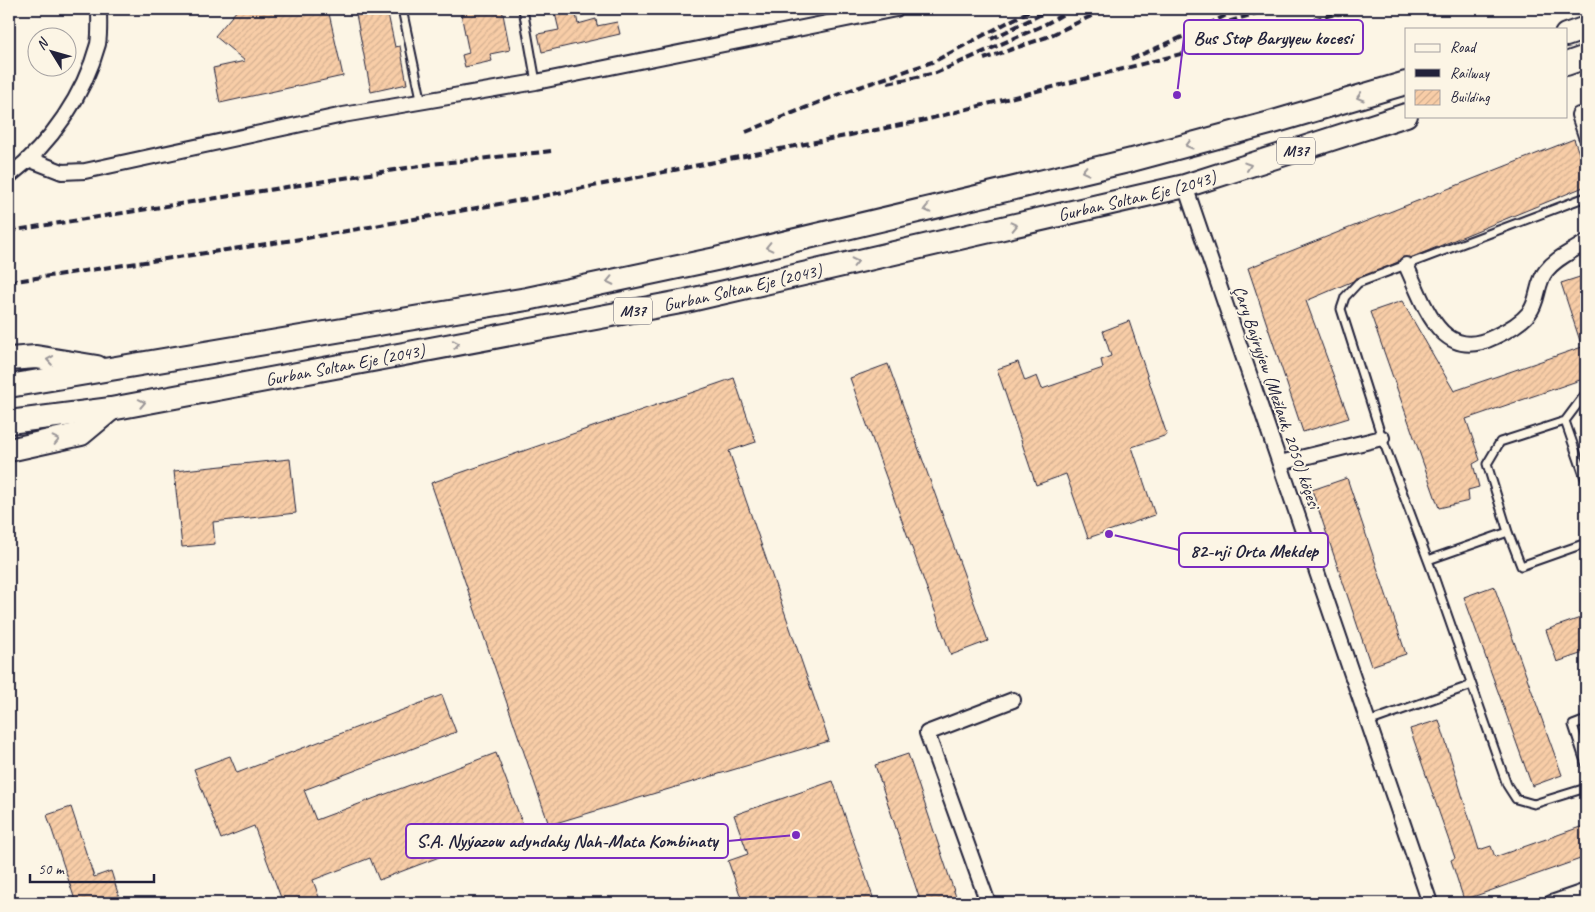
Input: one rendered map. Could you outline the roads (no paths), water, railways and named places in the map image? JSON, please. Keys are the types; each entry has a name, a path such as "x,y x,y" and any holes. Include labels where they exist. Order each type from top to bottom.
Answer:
{"highway":[{"path":"1568,34 1586,28"},
{"path":"1568,63 1586,57"},
{"name":"Gurban Soltan Eje (2043)","path":"9,386 70,378 527,299 716,259 1132,160 1270,124 1405,83"},
{"name":"Gurban Soltan Eje (2043)","path":"9,422 111,408 686,301 1185,186 1405,115"},
{"path":"9,359 36,357 116,370"},
{"path":"9,450 81,434 111,408"}],"street":[{"path":"9,176 31,160 53,133 88,72 98,42 99,9"},
{"path":"31,160 62,172 85,171 343,115 536,82 896,9"},
{"path":"1582,114 1586,136"},
{"name":"Çary Baýryýew (Mežlauk, 2050) köçesi","path":"1185,186 1430,903"},
{"path":"1406,265 1434,322 1454,341 1470,345 1494,337 1524,319 1534,307 1544,272 1563,255 1586,242"},
{"path":"1280,463 1382,438"},
{"path":"988,903 927,733 1013,700"},
{"path":"1551,903 1586,891"}],"lane":[{"path":"402,9 422,103"},
{"path":"523,9 536,82"},
{"path":"1586,197 1358,283 1345,297 1341,309 1382,438 1428,560 1507,785 1516,799 1526,803 1540,804 1586,788"},
{"path":"1586,393 1565,421 1500,442 1487,464 1508,532 1521,566 1586,543"},
{"path":"1565,421 1586,482"},
{"path":"1428,560 1508,532"},
{"path":"1368,722 1472,685"},
{"path":"1586,720 1573,725 1586,765"}],"railway":[{"path":"746,132 842,93 935,61 1033,9"},
{"path":"991,39 1052,9"},
{"path":"888,83 936,73 1044,25 1072,9"},
{"path":"984,59 1047,37 1106,9"},
{"path":"1131,59 1194,32 1238,9"},
{"path":"1218,25 1270,9"},
{"path":"9,282 307,238 533,198 921,121 1355,9"},
{"path":"9,231 432,164 552,151"}],"place":[{"name":"Bus Stop Baryyew kocesi","path":"1177,95"},
{"name":"82-nji Orta Mekdep","path":"1109,534"},
{"name":"S.A. Nyýazow adyndaky Nah-Mata Kombinaty","path":"796,835"}]}
